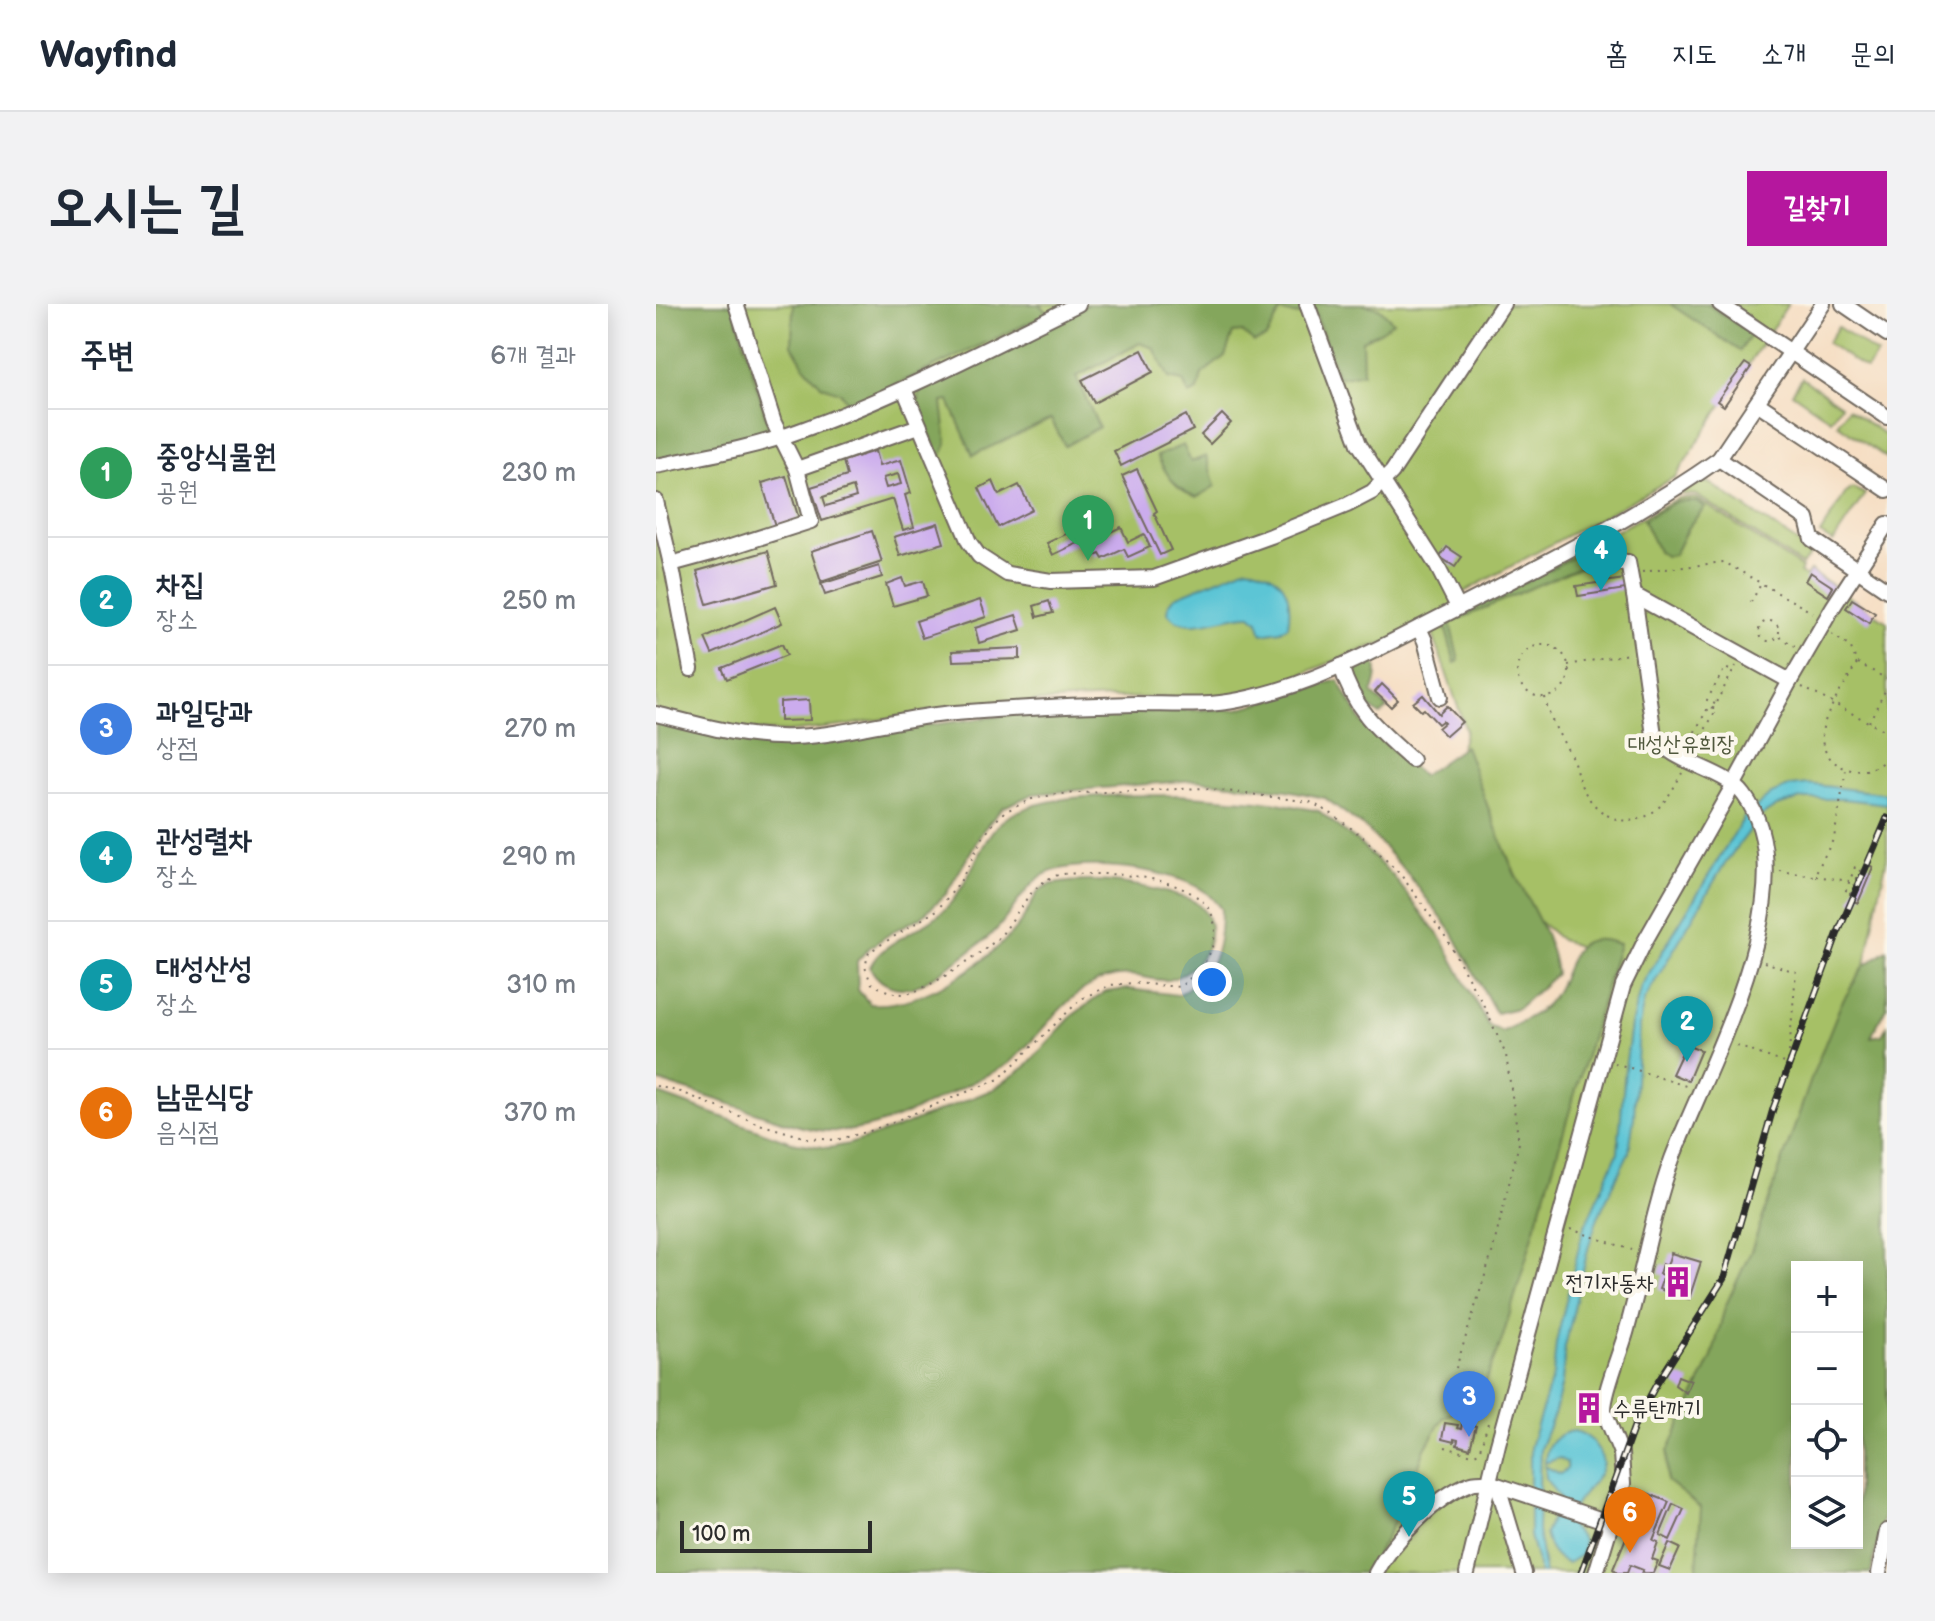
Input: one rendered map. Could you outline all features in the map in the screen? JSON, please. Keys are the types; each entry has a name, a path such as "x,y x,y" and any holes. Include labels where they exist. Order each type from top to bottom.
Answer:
{"street":[{"path":"671,564 811,521 797,469 761,386 736,304"},
{"path":"656,466 782,437 904,389 1078,304"},
{"path":"1307,304 1353,431 1382,483 1437,566 1458,607"},
{"path":"904,389 969,542 979,556 1007,574 1051,581 1154,578 1283,531 1372,492 1382,483 1503,304"},
{"path":"1720,304 1887,417"},
{"path":"656,714 742,733 793,737 849,731 944,713 1122,704 1209,704 1268,693 1372,654 1644,507 1719,459 1823,304"},
{"path":"1843,304 1887,334"},
{"path":"1757,403 1887,490"},
{"path":"797,469 919,426"},
{"path":"1719,459 1807,519 1812,539 1887,590"},
{"path":"656,501 661,546 671,564 691,669"},
{"path":"1467,1573 1623,986 1790,681 1887,524"},
{"path":"1592,566 1628,562 1654,735 1663,747 1744,795 1765,848 1766,869 1763,909 1752,957 1702,1091 1672,1159 1604,1403 1623,1464 1623,1484 1596,1573"},
{"path":"1634,595 1790,681"},
{"path":"1419,628 1440,697"},
{"path":"1341,666 1348,689 1360,710 1412,760"},
{"path":"1376,1573 1401,1537 1434,1506 1470,1482 1493,1484 1611,1523"},
{"path":"1493,1484 1524,1573"},
{"path":"1879,1573 1887,1531"}],"path":[{"path":"1630,573 1724,562 1814,614"},
{"path":"1751,602 1762,583"},
{"path":"1768,620 1777,623 1778,636 1771,641 1762,638 1761,625 1768,620"},
{"path":"1831,634 1851,648 1857,663 1887,679"},
{"path":"1778,636 1796,646"},
{"path":"1548,646 1561,652 1568,665 1567,680 1552,695 1530,694 1520,683 1517,669 1522,656 1533,647 1548,646"},
{"path":"1568,665 1641,652"},
{"path":"1713,708 1743,655"},
{"path":"1857,663 1824,724 1823,741 1830,757 1846,769 1869,771 1887,758"},
{"path":"1715,704 1707,700 1719,678 1725,668 1733,672"},
{"path":"1790,681 1887,732"},
{"path":"1868,722 1887,687"},
{"path":"1545,697 1550,719 1574,761 1582,788 1609,819 1634,820 1656,810 1669,796 1716,710 1713,708"},
{"path":"1698,743 1691,739 1709,706 1713,708"},
{"path":"1814,876 1834,838 1846,769"},
{"path":"656,1086 681,1092 759,1124 807,1138 836,1140 870,1131 999,1079 1081,999 1110,985 1134,983 1180,987 1211,956 1216,927 1209,906 1193,893 1154,879 1108,874 1056,875 1038,886 1000,937 930,986 908,994 891,993 871,983 865,967 869,952 937,910 959,884 983,837 1004,812 1032,799 1057,794 1181,788 1204,788 1310,802 1363,837 1401,875 1445,936 1485,1008 1506,1055 1519,1143 1492,1253 1456,1368"},
{"path":"1855,867 1863,870 1852,895 1845,893 1849,881 1855,867"},
{"path":"1766,869 1849,881"},
{"path":"1763,961 1796,972 1788,1064"},
{"path":"1731,1044 1796,1067"},
{"path":"1614,1062 1702,1091"},
{"path":"1568,1229 1647,1253"}],"green space":[{"name":"대성산유희장","path":"656,304 1788,304 1675,477 1462,593 1469,609 1678,498 1696,498 1802,568 1800,573 1806,577 1810,571 1887,622 1887,857 1857,1004 1708,1500 1701,1573 1361,1573 1598,953 1561,940 1535,918 1460,750 1466,730 1432,632 1367,648 1267,688 1228,697 1111,698 967,705 788,732 745,730 656,710"},
{"path":"656,304 733,304 769,428 764,437 656,460"},
{"path":"793,304 1039,304 1048,314 850,406 840,392 822,386 805,367 792,345"},
{"path":"1089,304 1303,304 1307,316 1280,312 1266,338 1254,342 1242,332 1233,333 1225,356 1202,374 1198,391 1189,395 1183,381 1169,378 1154,348 1140,343 1076,377 1099,427 1065,446 1051,419 973,455 949,401 942,402 947,444 940,460 918,404 920,388"},
{"path":"1312,304 1361,304 1379,308 1393,322 1362,340 1363,373 1338,378"},
{"path":"1670,304 1707,304 1752,334 1740,351"},
{"path":"1838,327 1877,354 1866,369 1827,343"},
{"path":"1802,378 1841,405 1831,420 1792,393"},
{"path":"1848,409 1887,436 1887,458 1837,424"},
{"path":"1183,445 1191,462 1206,456 1215,486 1197,497 1173,481 1157,456"},
{"path":"1691,483 1709,483 1812,552 1802,565 1696,495 1677,494"},
{"path":"1853,488 1865,494 1833,542 1820,534 1845,494"},
{"path":"1677,501 1696,501 1705,507 1688,527 1674,555 1665,556 1658,551 1643,520"},
{"path":"1595,546 1594,553 1582,566 1450,623 1459,661 1455,663 1444,623"},
{"path":"1374,661 1377,672 1372,693 1388,709 1380,715 1360,697 1354,680 1354,672"},
{"path":"1338,680 1362,722 1422,776 1465,746 1507,857 1545,934 1554,960 1556,974 1518,1008 1496,1013 1452,932 1407,873 1369,831 1325,798 1287,790 1194,780 1033,794 1002,808 984,829 946,894 920,918 869,948 857,961 858,990 870,1004 912,998 955,979 994,951 1023,919 1042,889 1053,884 1098,881 1172,894 1195,902 1205,912 1210,936 1207,947 1191,968 1180,975 1168,980 1117,976 1098,981 1066,1004 1005,1065 911,1112 859,1129 831,1131 797,1126 656,1081 656,722 733,736 795,742 1023,713 1238,709"},
{"path":"1178,795 1272,802 1319,811 1393,876 1443,941 1488,1025 1502,1032 1549,1002 1580,946 1601,940 1619,944 1502,1340 1477,1402 1443,1418 1425,1449 1411,1488 1368,1573 656,1573 656,1093 791,1142 829,1148 895,1129 994,1089 1025,1067 1073,1015 1105,992 1128,989 1178,995 1200,977 1213,959 1219,937 1221,909 1206,893 1189,883 1122,867 1074,867 1039,878 989,936 954,963 910,988 891,986 881,981 870,967 875,958 892,944 942,912 964,884 991,833 1006,818 1051,801 1105,796"},
{"path":"1887,950 1887,1006 1871,1037 1882,1035 1887,1026 1887,1499 1871,1573 1694,1573 1697,1568 1701,1508 1667,1481 1668,1451 1712,1357 1725,1307 1751,1251 1814,1071 1841,1004 1864,966"}],"water":[{"path":"1247,567 1269,573 1283,585 1289,614 1288,626 1281,631 1262,634 1258,621 1251,615 1195,624 1176,620 1168,613 1169,604 1175,597"},
{"path":"1808,784 1887,794 1887,804 1843,799 1801,799 1777,806 1761,816 1725,863 1644,1000 1639,1026 1629,1152 1598,1217 1589,1245 1565,1347 1562,1383 1555,1412 1540,1449 1538,1531 1545,1573 1540,1573 1530,1536 1530,1447 1553,1375 1556,1343 1583,1230 1618,1152 1625,1068 1641,986 1745,816 1771,794 1791,786"},
{"path":"1574,1431 1593,1442 1603,1462 1596,1479 1571,1514 1570,1524 1583,1543 1581,1555 1568,1563 1552,1552 1545,1534 1560,1499 1546,1479 1545,1466 1560,1474 1567,1469 1567,1463 1559,1458 1545,1463 1553,1441 1562,1434"}],"building":[{"path":"1142,350 1153,372 1094,403 1082,380"},
{"path":"1745,363 1751,367 1724,406 1717,401"},
{"path":"1222,414 1231,423 1210,444 1201,435"},
{"path":"1186,415 1193,430 1121,466 1114,451"},
{"path":"875,451 879,466 901,460 911,493 905,495 914,527 903,530 893,499 822,521 811,487 847,476 843,461","holes":["898,474 901,484 886,488 883,478","853,487 856,497 826,506 823,497"]},
{"path":"1137,469 1171,550 1160,555 1122,476"},
{"path":"786,476 799,519 775,526 762,483"},
{"path":"993,481 999,495 1019,485 1032,510 998,527 979,488"},
{"path":"938,523 944,543 900,556 894,537"},
{"path":"1121,527 1128,542 1144,534 1150,547 1128,557 1124,549 1103,559 1100,554 1093,557 1087,543"},
{"path":"1076,529 1082,541 1053,555 1047,543"},
{"path":"872,531 882,562 821,582 811,551"},
{"path":"1447,547 1462,557 1455,567 1440,557"},
{"path":"768,551 777,584 707,604 697,571"},
{"path":"879,566 882,577 825,595 821,584"},
{"path":"1810,572 1833,587 1828,596 1805,581"},
{"path":"902,578 905,586 923,581 927,596 893,606 886,584"},
{"path":"1625,579 1626,589 1578,596 1576,586"},
{"path":"1852,599 1875,613 1869,623 1846,608"},
{"path":"980,600 986,617 922,638 916,621"},
{"path":"1049,601 1053,613 1037,617 1034,606"},
{"path":"775,607 782,623 712,654 705,638"},
{"path":"1016,615 1021,630 979,643 975,628"},
{"path":"782,644 787,655 727,679 722,668"},
{"path":"1020,648 1020,659 953,661 952,651"},
{"path":"1382,684 1398,700 1391,707 1375,692"},
{"path":"1423,695 1439,714 1447,706 1462,722 1446,736 1438,728 1444,723 1442,721 1438,724 1424,709 1421,711 1413,703"},
{"path":"809,700 810,720 780,721 780,702"},
{"path":"1866,864 1873,867 1858,903 1851,900"},
{"path":"1686,1044 1701,1050 1688,1081 1672,1074"},
{"name":"전기자동차","path":"1671,1253 1701,1262 1689,1299 1659,1289 1664,1275 1659,1274 1662,1264 1667,1266"},
{"path":"1678,1376 1691,1381 1686,1393 1675,1385"},
{"path":"1445,1423 1458,1425 1457,1428 1461,1429 1462,1423 1476,1426 1470,1449 1457,1445 1458,1440 1442,1439"},
{"path":"1645,1492 1669,1502 1653,1540 1658,1542 1652,1559 1658,1561 1653,1573 1641,1573 1643,1570 1630,1565 1627,1573 1617,1573 1613,1569"},
{"path":"1673,1504 1684,1509 1670,1540 1660,1535"},
{"path":"1669,1543 1680,1548 1670,1570 1659,1566"}],"railway":[{"path":"1581,1573 1635,1424 1724,1278 1773,1109 1837,935 1887,818"}],"place":[{"name":"중앙식물원","path":"1088,561"},
{"name":"관성렬차","path":"1601,591"},
{"name":"차집","path":"1687,1062"},
{"name":"전기자동차","path":"1678,1282"},
{"name":"수류탄까기","path":"1589,1408"},
{"name":"과일당과","path":"1469,1437"},
{"name":"대성산성","path":"1409,1537"},
{"name":"남문식당","path":"1630,1553"}]}
